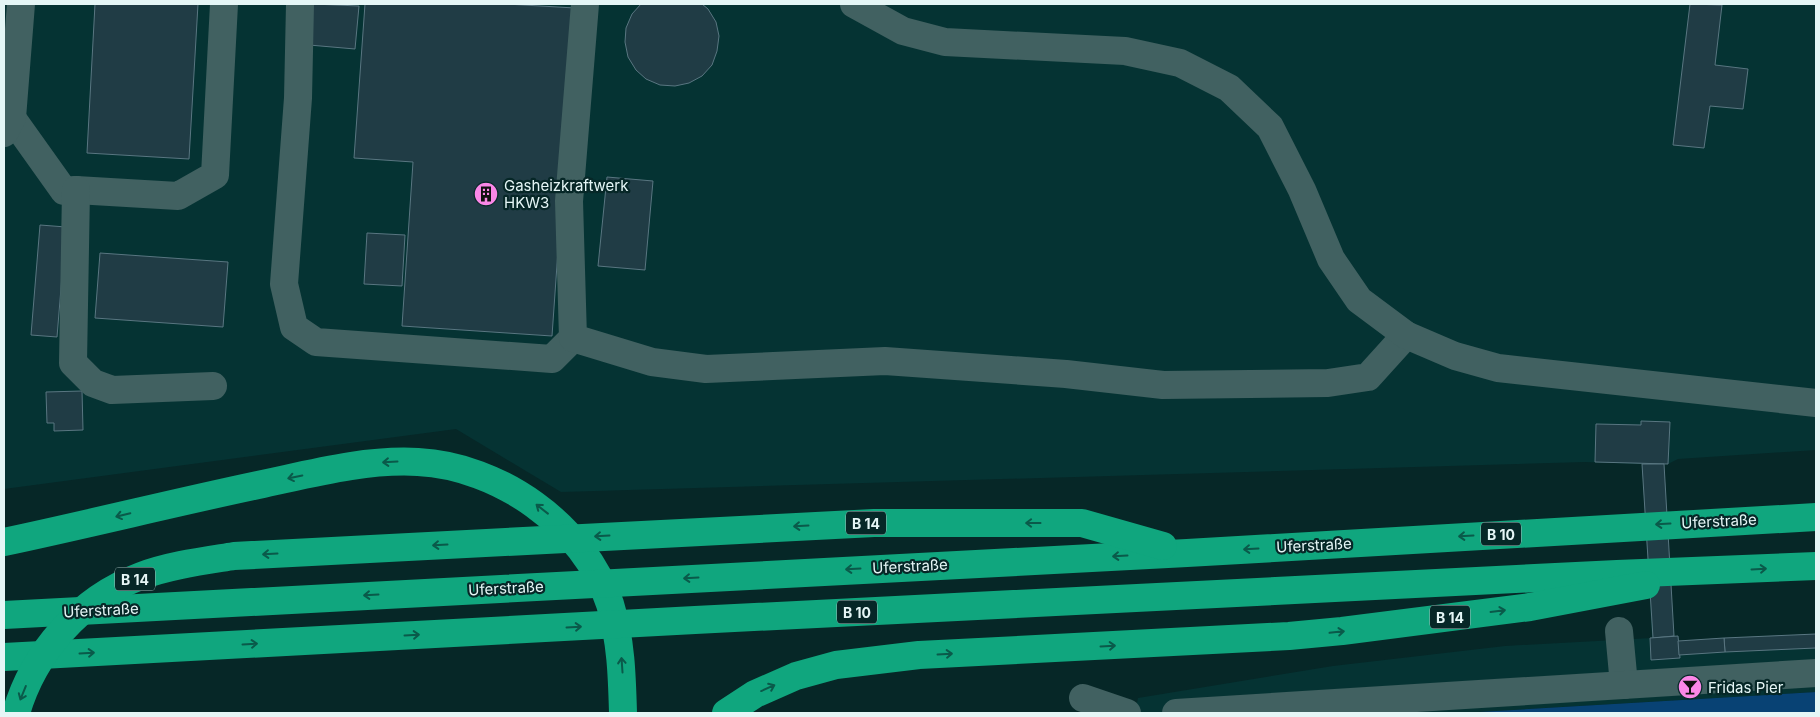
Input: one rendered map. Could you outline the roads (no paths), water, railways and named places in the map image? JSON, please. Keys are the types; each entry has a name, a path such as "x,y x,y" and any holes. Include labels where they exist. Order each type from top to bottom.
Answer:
{"highway":[{"path":"4,542 343,467 398,462 439,464 485,477 539,506 557,522 580,548 596,574 609,602 619,638 623,713"},
{"name":"Uferstraße","path":"4,615 1186,553 1816,517"},
{"name":"B 14","path":"16,713 23,691 46,649 76,615 118,586 141,576 184,564 234,556 874,523 1082,523 1186,553"},
{"name":"B 10","path":"4,658 1012,604 1816,566"},
{"name":"B 14","path":"726,713 755,694 796,676 836,665 897,657 1342,632 1530,607 1611,593 1711,571"}],"lane":[{"path":"21,4 8,126 64,191 76,190 178,196 215,176 224,4"},
{"path":"300,4 298,98 284,284 294,327 316,342 469,355 552,359 572,338 569,201 585,4"},
{"path":"854,4 903,32 945,42 1125,51 1180,62 1229,88 1270,127 1302,190 1331,259 1359,300 1406,335 1455,356 1498,368 1816,403"},
{"path":"76,190 74,363 93,383 112,390 213,386"},
{"path":"572,338 652,362 706,369 885,361 1066,374 1162,385 1328,384 1368,377 1406,335"},
{"path":"1619,631 1624,686"},
{"path":"1176,713 1816,674"},
{"path":"1083,698 1127,713"}],"water":[{"path":"1816,692 1816,713 1462,713"}],"place":[{"name":"Gasheizkraftwerk HKW3","path":"486,194"},
{"name":"Fridas Pier","path":"1690,687"}]}
